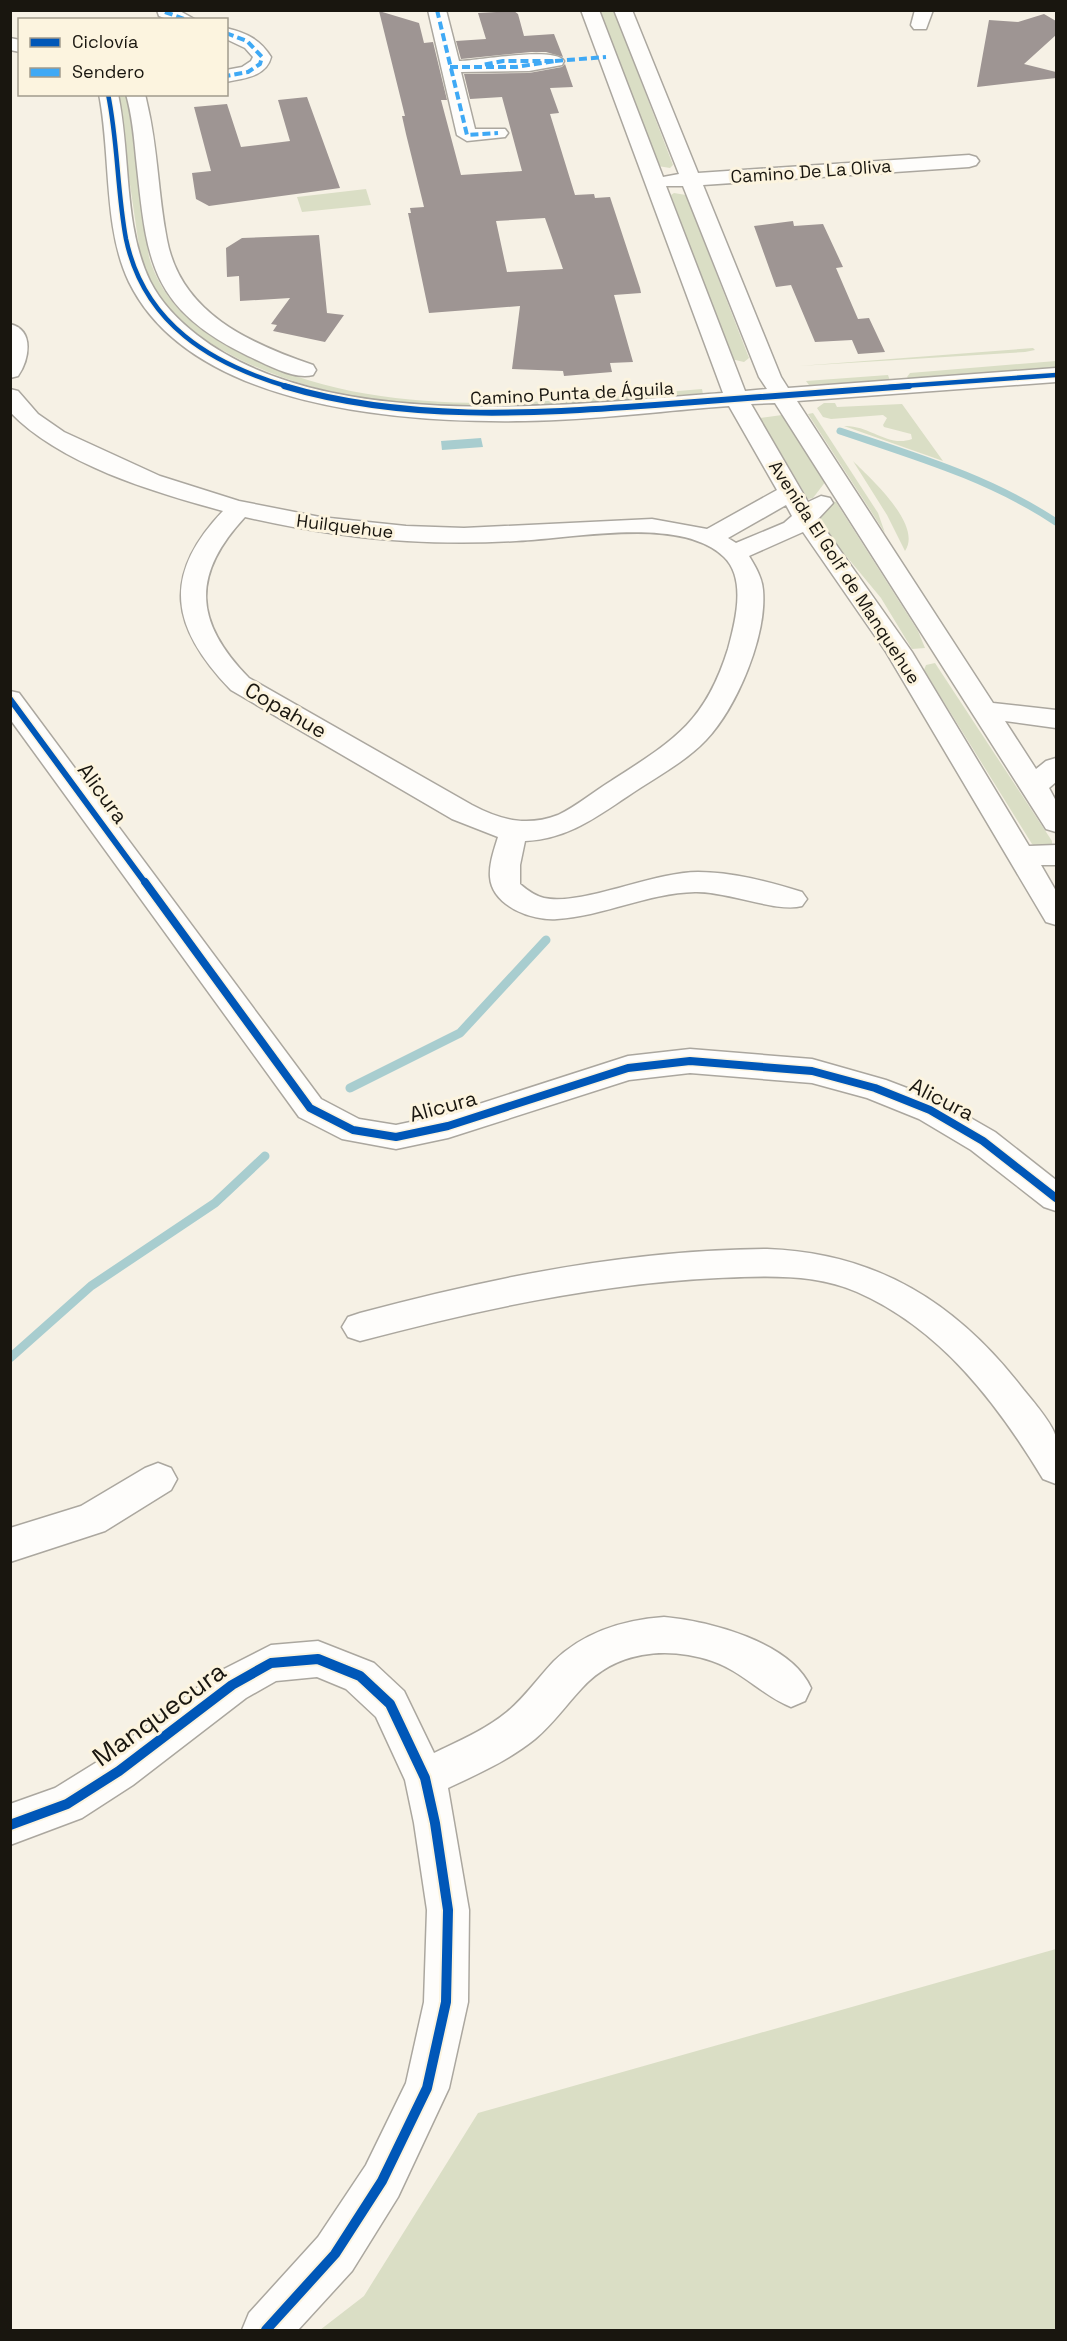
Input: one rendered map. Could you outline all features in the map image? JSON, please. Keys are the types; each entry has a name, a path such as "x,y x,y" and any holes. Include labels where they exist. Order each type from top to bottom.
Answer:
{"street":[{"path":"437,10 467,135 498,133"},
{"name":"Avenida El Golf de Manquehue","path":"590,10 653,183 733,389 805,518 864,599 905,663 1056,915"},
{"name":"Avenida El Golf de Manquehue","path":"622,10 688,180 775,386 1056,822"},
{"path":"165,12 182,18"},
{"path":"228,34 251,43 262,57 260,64 248,72 228,76"},
{"path":"450,67 542,65 555,60 606,57"},
{"name":"Camino Punta de Águila","path":"108,96 129,251 140,282 157,311 184,337 222,360 263,380 371,407 420,412 527,414 733,389"},
{"name":"Camino Punta de Águila","path":"135,96 162,263 176,290 195,312 228,336 273,359 326,377 426,395 488,398 1056,375"},
{"name":"Camino De La Oliva","path":"653,183 969,161"},
{"path":"10,330 18,342 19,350 10,371"},
{"name":"Camino Punta de Águila","path":"775,386 1056,354"},
{"name":"Huilquehue","path":"10,396 22,411 40,426 94,456 162,485 240,508 315,524 398,533 496,535 644,526 675,529 709,538 735,553"},
{"path":"735,553 793,528 840,488"},
{"path":"709,538 790,493"},
{"name":"Copahue","path":"240,508 203,553 195,580 193,610 205,642 219,664 240,684 462,812 488,825 513,831 535,831 580,818 611,794 659,764 697,733 715,706 736,663 745,630 751,594 746,573 735,553"},
{"path":"905,663 919,657 948,655"},
{"name":"Alicura","path":"10,699 310,1108 353,1130 396,1137 448,1126 628,1068 690,1061 752,1064 812,1071 875,1088 930,1110 983,1141 1056,1198"},
{"path":"983,710 1056,719"},
{"path":"1034,786 1056,767"},
{"path":"513,831 505,864 506,885 516,896 533,905 556,910 631,892 696,882 727,884 792,899"},
{"path":"1021,856 1056,855"},
{"path":"360,1328 437,1306 594,1275 751,1262 811,1265 841,1271 896,1295 931,1320 992,1377 1019,1410 1056,1468"},
{"path":"10,1545 92,1519 158,1479"},
{"path":"425,1778 507,1736 538,1709 583,1661 600,1650 641,1636 693,1637 721,1644 771,1669 791,1688"},
{"name":"Manquecura","path":"10,1825 67,1804 119,1772 167,1732 232,1685 271,1663 318,1659 360,1676 390,1704 425,1778 435,1823 448,1910 446,2001 427,2088 382,2181 335,2254 266,2331"}],"green space":[{"path":"599,11 614,11 673,165 670,168 658,166"},
{"path":"117,96 127,97 149,257 155,274 185,316 213,337 244,355 298,377 354,392 411,400 469,403 527,402 702,389 703,394 588,403 471,407 413,404 356,397 300,383 245,362 211,343 169,311 152,286 141,260"},
{"path":"366,189 371,205 302,212 297,197"},
{"path":"674,193 686,195 749,358 744,362 731,359 671,195"},
{"path":"1033,348 1035,350 1025,352 799,366"},
{"path":"1056,361 1056,367 1028,372 909,379 907,377 910,373"},
{"path":"888,375 890,381 809,385 806,381"},
{"path":"824,403 835,403 837,407 902,404 943,461 844,426 862,429 895,441 912,439 911,434 884,427 887,418 883,415 831,419 823,417 817,408"},
{"path":"813,413 878,513 885,533 808,414"},
{"path":"782,415 826,481 813,498 808,499 760,418"},
{"path":"853,461 882,490 901,516 907,528 909,540 905,551 887,515"},
{"path":"832,501 836,502 918,631 925,648 912,649 881,598 837,545 817,514"},
{"path":"935,663 1052,841 1052,846 1041,850 1032,844 924,670 926,665"},
{"path":"1056,1949 1056,2330 320,2330 364,2296 478,2113"}],"water":[{"path":"481,438 483,447 442,450 441,441"}],"building":[{"path":"379,11 419,23 424,43 433,42 447,100 441,100 461,175 522,171 502,97 470,99 464,74 529,73 562,67 565,64 573,87 550,88 559,113 550,114 575,195 594,194 595,198 610,197 641,293 614,295 633,362 610,363 612,372 564,376 563,371 512,369 520,306 429,313 408,213 411,213 410,208 424,207 402,116 405,116","holes":["545,218 563,269 507,272 496,221"]},
{"path":"514,11 518,14 524,36 554,34 563,57 546,52 531,52 461,59 456,41 486,39 478,13"},
{"path":"1044,14 1056,21 1056,35 1024,64 1056,72 1056,78 977,87 989,20 1018,22"},
{"path":"307,97 340,188 209,206 196,199 192,173 211,171 194,107 227,104 241,147 290,141 278,100"},
{"path":"793,221 794,226 823,224 843,267 836,268 858,319 869,318 885,352 858,354 852,340 815,342 791,285 776,287 754,226"},
{"path":"319,235 327,313 344,315 325,342 273,331 277,325 271,324 290,298 240,301 239,276 227,277 226,248 242,238"}],"waterway":[{"path":"840,431 978,480 1031,506 1056,522"},
{"path":"350,1088 460,1033 546,940"},
{"path":"10,1358 91,1286 215,1203 265,1156"}],"marked path":[{"path":"437,10 467,135 498,133"},
{"path":"165,12 182,18"},
{"path":"228,34 247,41 262,57 260,64 248,72 228,76"},
{"path":"555,61 606,57"},
{"path":"450,67 516,67 555,61 503,61 482,65"}],"cycle path":[{"path":"108,96 116,141 126,238 140,283 168,323 208,354 257,378 312,394 369,405 426,411 527,414 1056,375"},
{"path":"10,699 310,1108 353,1130 396,1137 448,1126 628,1068 690,1061 812,1071 875,1088 930,1110 983,1141 1056,1198"},
{"path":"10,1825 67,1804 119,1771 167,1732 232,1685 271,1663 318,1659 360,1676 390,1704 425,1778 435,1823 448,1910 446,2002 427,2088 382,2181 335,2254 266,2330"}]}
